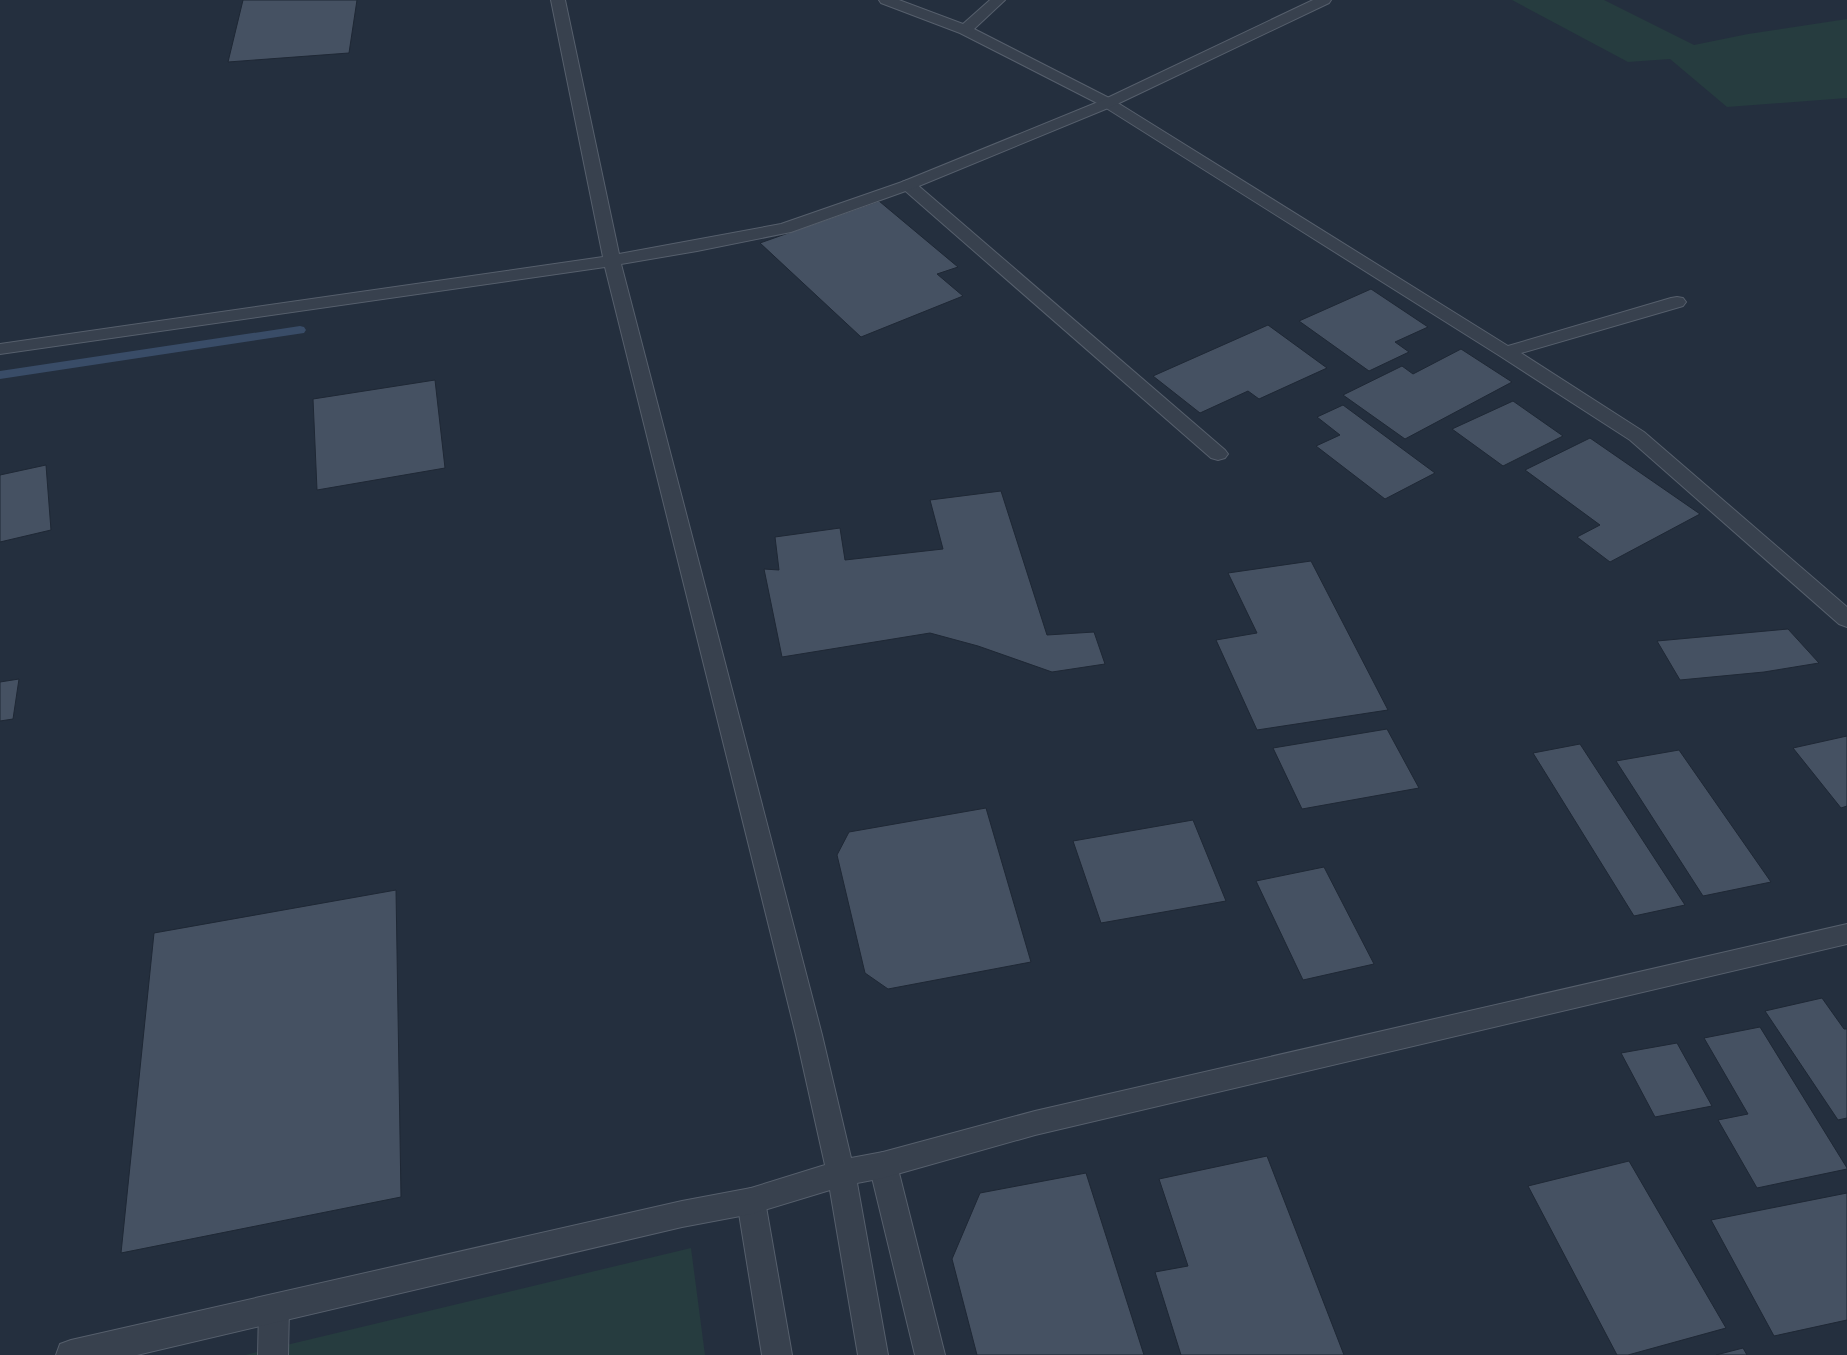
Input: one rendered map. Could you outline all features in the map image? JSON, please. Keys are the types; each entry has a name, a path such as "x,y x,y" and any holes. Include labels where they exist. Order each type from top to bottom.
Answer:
{"street":[{"path":"558,0 612,261 805,1020 842,1173 856,1266 873,1355"},
{"path":"886,0 965,30 1108,103 1506,352 1637,436 1847,619"},
{"path":"965,30 998,0"},
{"path":"0,349 612,261 785,228 908,185 1108,103 1324,0"},
{"path":"908,185 1218,454"},
{"path":"1506,352 1677,302"},
{"path":"71,1355 274,1310 682,1214 751,1201 842,1173 883,1165 1035,1123 1847,934"},
{"path":"883,1165 930,1355"},
{"path":"751,1201 777,1355"},
{"path":"274,1310 274,1355"}],"green space":[{"path":"1512,0 1604,0 1694,45 1748,34 1847,19 1847,98 1727,107 1670,59 1628,62"},
{"path":"691,1248 705,1355 245,1355"}],"building":[{"path":"243,0 357,0 349,53 228,62"},
{"path":"879,201 958,267 937,274 963,296 861,337 760,243"},
{"path":"1371,289 1428,327 1395,342 1409,352 1369,371 1299,321"},
{"path":"1268,325 1327,368 1259,399 1248,391 1200,413 1153,376"},
{"path":"1461,349 1512,382 1405,439 1343,395 1402,366 1413,374"},
{"path":"435,380 445,468 317,490 313,399"},
{"path":"1513,401 1563,436 1503,466 1452,429"},
{"path":"1343,405 1435,473 1385,499 1316,446 1340,435 1317,417"},
{"path":"1590,438 1700,514 1610,562 1577,537 1600,525 1525,470"},
{"path":"46,465 51,530 0,542 0,475"},
{"path":"1001,491 1047,635 1094,632 1105,664 1052,672 978,646 930,633 782,657 764,569 779,570 775,537 840,528 845,560 943,549 930,500"},
{"path":"1311,561 1388,710 1257,730 1216,640 1257,633 1228,573"},
{"path":"1788,629 1819,663 1764,672 1680,680 1657,641"},
{"path":"19,679 13,719 0,721 0,682"},
{"path":"1387,729 1419,788 1302,809 1273,748"},
{"path":"1847,736 1847,806 1841,808 1793,748"},
{"path":"1580,744 1685,905 1634,916 1533,753"},
{"path":"1679,750 1771,882 1703,896 1616,761"},
{"path":"986,808 1031,962 888,989 865,973 837,855 849,832"},
{"path":"1193,820 1226,901 1101,923 1073,841"},
{"path":"1324,867 1374,964 1303,980 1256,881"},
{"path":"396,890 401,1197 121,1253 154,933"},
{"path":"1822,998 1844,1029 1847,1029 1847,1118 1838,1120 1765,1011"},
{"path":"1760,1027 1847,1169 1757,1188 1718,1120 1748,1114 1704,1038"},
{"path":"1677,1043 1712,1106 1655,1117 1621,1053"},
{"path":"1267,1156 1344,1355 1181,1355 1155,1272 1188,1266 1159,1179"},
{"path":"1629,1161 1726,1328 1628,1355 1617,1355 1528,1186"},
{"path":"1086,1173 1144,1355 977,1355 952,1259 980,1193"},
{"path":"1847,1193 1847,1320 1774,1336 1711,1220"},
{"path":"1743,1348 1747,1355 1716,1355"}],"waterway":[{"path":"0,375 300,330"}]}
